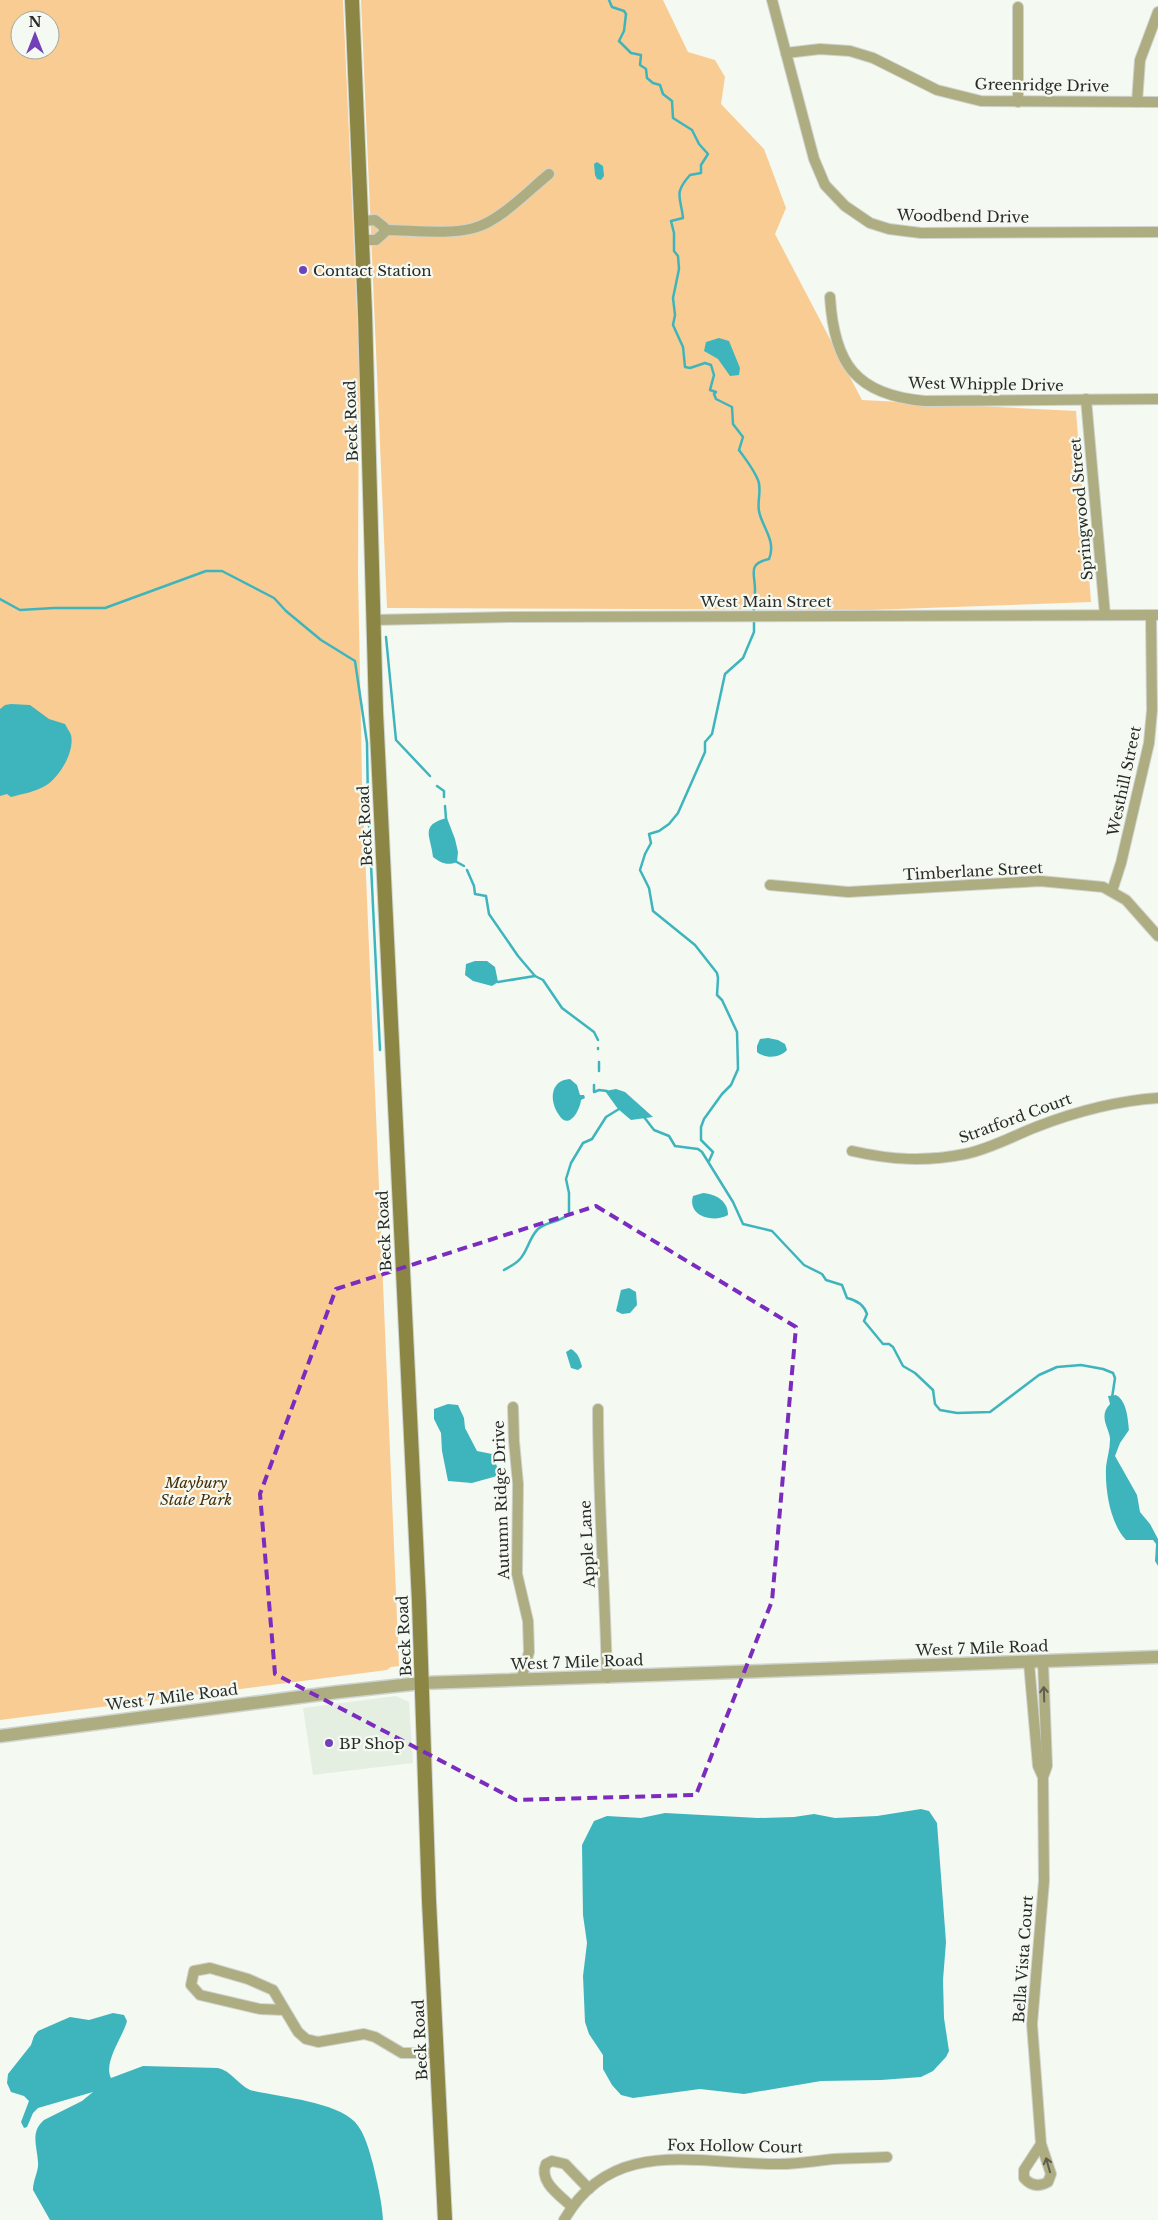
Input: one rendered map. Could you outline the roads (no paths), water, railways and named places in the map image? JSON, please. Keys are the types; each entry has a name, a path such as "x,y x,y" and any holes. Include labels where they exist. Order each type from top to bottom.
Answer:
{"main road":[{"name":"Beck Road","path":"352,0 362,221 373,620 422,1683 429,1901 445,2220"}],"street":[{"name":"Woodbend Drive","path":"772,0 820,176 825,186 838,201 870,223 889,229 920,233 1158,232"},
{"path":"1018,7 1018,102"},
{"path":"1136,102 1140,60 1158,12"},
{"name":"Greenridge Drive","path":"786,53 820,49 850,50 873,58 925,84 951,94 981,100 1018,102 1158,102"},
{"path":"384,230 460,230 475,228 499,214 549,174"},
{"path":"362,221 375,220 384,227 384,230"},
{"path":"362,240 376,240 384,233 384,230"},
{"name":"West Whipple Drive","path":"830,297 834,329 841,352 848,366 858,376 881,392 897,397 925,401 1158,399"},
{"name":"Springwood Street","path":"1086,399 1105,615"},
{"name":"West Main Street","path":"373,620 526,617 1155,615"},
{"name":"Westhill Street","path":"1112,891 1124,854 1149,743 1155,615"},
{"name":"Timberlane Street","path":"770,885 848,892 1040,881 1103,887 1126,900 1158,936"},
{"name":"Stratford Court","path":"852,1151 882,1158 909,1160 944,1158 979,1150 1073,1113 1096,1106 1128,1100 1158,1098"},
{"name":"Autumn Ridge Drive","path":"512,1407 518,1484 517,1574 528,1621 529,1652 521,1680"},
{"name":"Apple Lane","path":"598,1409 598,1482 604,1573 607,1678"},
{"name":"West 7 Mile Road","path":"0,1736 338,1692 422,1683 1158,1658"},
{"name":"Bella Vista Court","path":"1040,2144 1032,2024 1044,1881 1043,1777 1047,1766 1043,1662"},
{"name":"Bella Vista Court","path":"1030,1663 1038,1766 1043,1777"},
{"path":"1034,1722 1045,1721"},
{"path":"284,2010 260,2009 200,1995 192,1986 194,1971 210,1968 248,1979 273,1990 301,2036 312,2042 364,2034 402,2052 437,2053"},
{"name":"Fox Hollow Court","path":"564,2220 572,2207 589,2189 620,2169 654,2160 674,2159 776,2164 887,2157"},
{"path":"572,2207 546,2182 543,2175 546,2164 552,2161 565,2164 589,2189"}],"water":[{"path":"597,162 603,166 604,176 601,180 597,179 595,175 594,164"},
{"path":"719,338 729,341 740,368 739,375 730,376 718,359 704,351 706,342"},
{"path":"5,705 30,705 49,719 65,724 71,735 72,742 65,764 56,777 37,790 11,797 7,794 0,796 0,709"},
{"path":"447,818 458,852 457,862 450,864 441,862 433,857 429,837 430,828 433,824"},
{"path":"475,961 487,961 495,967 498,982 492,986 473,981 465,975 466,964"},
{"path":"768,1038 785,1044 787,1050 781,1055 773,1057 764,1056 757,1052 760,1039"},
{"path":"570,1079 577,1085 580,1095 584,1095 585,1098 581,1100 579,1109 573,1117 567,1121 559,1115 556,1109 553,1092 558,1083"},
{"path":"616,1089 625,1092 653,1117 631,1120 618,1109 605,1091"},
{"path":"703,1193 717,1197 724,1202 728,1215 709,1218 698,1213 692,1203 693,1196"},
{"path":"629,1288 636,1292 637,1305 630,1313 622,1314 616,1311 621,1290"},
{"path":"571,1349 577,1354 582,1367 578,1370 571,1368 566,1352"},
{"path":"1116,1395 1125,1406 1129,1430 1120,1443 1115,1456 1137,1495 1140,1512 1150,1524 1158,1539 1158,1566 1155,1561 1156,1544 1153,1540 1126,1540 1112,1515 1106,1476 1110,1436 1105,1414 1110,1404 1108,1396"},
{"path":"448,1404 458,1405 464,1418 465,1428 477,1451 492,1454 498,1469 497,1476 472,1483 448,1481 442,1451 441,1433 434,1419 434,1409"},
{"path":"921,1809 929,1811 937,1823 946,1942 943,1980 944,2018 949,2051 933,2071 921,2077 821,2081 744,2094 700,2089 633,2098 621,2095 612,2085 603,2069 603,2055 589,2034 585,2022 583,1976 587,1943 583,1915 582,1845 594,1821 607,1816 641,1818 665,1813 758,1818 794,1817 814,1814 835,1818 877,1816"},
{"path":"113,2013 124,2015 127,2021 111,2057 109,2072 111,2078 143,2066 218,2068 227,2072 250,2090 320,2104 346,2115 358,2126 366,2142 378,2185 383,2220 50,2220 33,2190 38,2165 35,2140 37,2129 44,2120 82,2101 93,2092 38,2108 33,2113 27,2127 24,2128 21,2122 29,2101 24,2096 11,2092 7,2083 8,2074 31,2045 38,2031 70,2017 89,2020"}],"waterway":[{"path":"609,0 612,7 624,11 626,14 624,31 619,41 631,53 641,55 640,65 646,69 647,78 653,83 660,85 663,94 672,101 673,118 692,130 699,144 708,154 701,165 701,173 690,175 681,187 679,196 683,218 671,221 674,233 674,251 678,256 679,269 673,298 675,315 673,325 683,347 685,367 690,368 705,363 711,365 714,375 710,390 716,392 714,394 716,399 732,407 733,424 743,437 739,450 752,468 759,484 759,511 770,540 771,552 769,559 762,561 754,570 754,614"},
{"path":"0,599 20,610 105,608 206,571 222,571 274,598 286,611 321,640 355,661 367,743 368,803 380,1050"},
{"path":"709,1161 713,1152 701,1140 701,1127 704,1119 731,1085 738,1069 737,1032 722,1000 717,995 717,973 695,945 653,911 649,888 640,870 651,843 649,834 659,831 669,824 678,813 705,752 705,742 712,734 725,674 743,658 754,632 754,619"},
{"path":"386,637 396,740 430,776"},
{"path":"437,786 444,791 444,797"},
{"path":"445,806 446,819"},
{"path":"455,861 464,866"},
{"path":"467,870 474,886 475,894 486,896 489,914 518,956 535,976 543,980 562,1008 594,1032 598,1040"},
{"path":"498,982 535,976"},
{"path":"599,1062 599,1071"},
{"path":"594,1085 594,1092 599,1090 607,1091"},
{"path":"504,1270 520,1259 538,1229 569,1214 569,1193 566,1179 571,1163 583,1143 592,1139 606,1117 619,1109"},
{"path":"644,1117 654,1130 669,1136 675,1146 698,1149 702,1152 733,1202 743,1224 772,1231 804,1265 822,1274 826,1280 842,1285 847,1298 864,1308 867,1314 864,1321 883,1344 889,1344 893,1347 903,1366 915,1373 933,1390 935,1404 940,1410 957,1413 990,1412 1039,1375 1057,1367 1081,1365 1113,1373 1115,1378 1112,1398"}],"place":[{"name":"Contact Station","path":"303,270"},
{"name":"BP Shop","path":"329,1743"}],"park label":[{"name":"Maybury State Park","path":"196,1490"}]}
